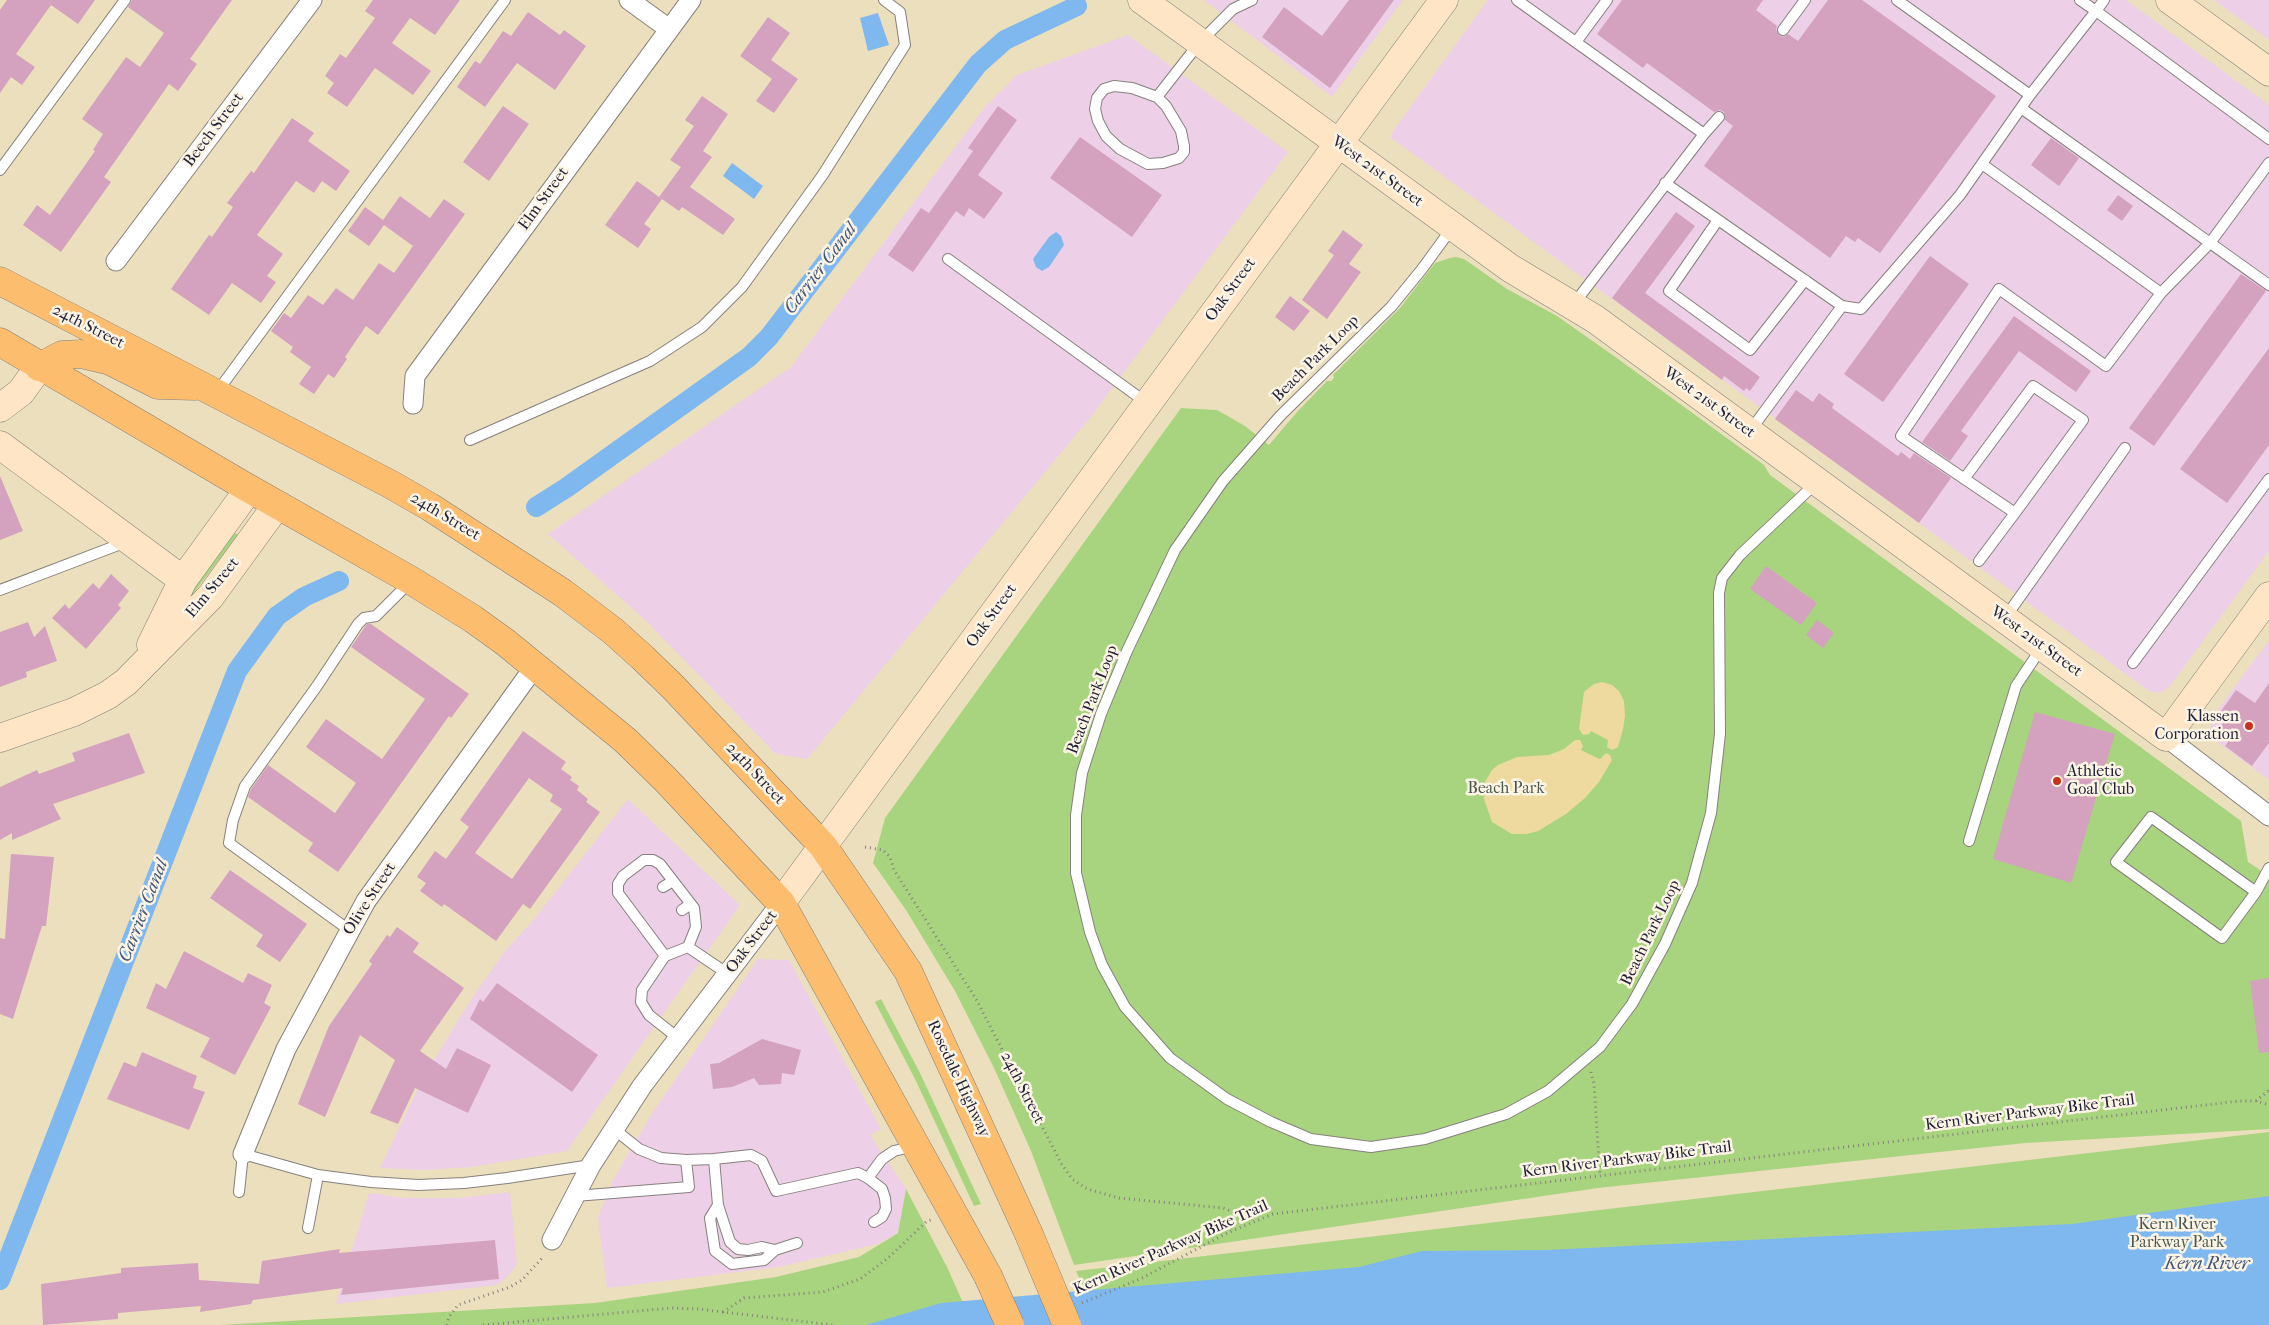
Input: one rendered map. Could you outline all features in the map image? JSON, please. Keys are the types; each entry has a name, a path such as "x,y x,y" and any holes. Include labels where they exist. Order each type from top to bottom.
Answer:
{"main road":[{"name":"24th Street","path":"0,281 422,502 482,539 586,610 673,687 823,846"},
{"path":"0,342 39,367 412,581 473,619 535,666 625,740 666,780 781,904 988,1276 1010,1325"},
{"path":"39,367 62,355 81,354 110,361 158,385 209,389"},
{"name":"Rosedale Highway","path":"823,846 908,971 1028,1232 1073,1315"}],"street":[{"name":"Beech Street","path":"116,261 312,0"},
{"path":"629,0 669,29"},
{"name":"Elm Street","path":"413,404 415,376 691,0"},
{"name":"West 21st Street","path":"1142,0 1510,268 1595,320 1750,432 2166,737 2269,816"},
{"name":"Oak Street","path":"552,1240 591,1165 642,1086 781,904 1444,0"},
{"path":"2170,0 2269,72"},
{"path":"0,408 21,392 39,367"},
{"path":"0,445 183,580"},
{"name":"Elm Street","path":"142,665 183,580 249,488"},
{"name":"Elm Street","path":"0,738 74,712 108,695 126,682 210,597 277,505"},
{"path":"2166,737 2269,596"},
{"name":"Olive Street","path":"243,1154 286,1049 366,901 535,666"}],"lane":[{"path":"0,170 125,0"},
{"path":"209,389 505,0"},
{"path":"470,440 650,361 702,328 742,287 822,176 905,45 900,12 884,0"},
{"path":"1157,97 1200,42 1233,10 1252,0"},
{"path":"1517,0 1704,134"},
{"path":"1576,42 1607,0"},
{"path":"1783,30 1805,0"},
{"path":"1897,0 2030,95"},
{"path":"2080,0 2269,139"},
{"path":"1665,183 1842,306 1861,309 1960,195 2030,95 2104,0"},
{"path":"1114,86 1132,88 1157,97 1172,115 1181,131 1184,152 1175,161 1148,164 1120,149 1106,136 1098,121 1095,109 1097,98 1104,89 1114,86"},
{"path":"2021,108 2269,285"},
{"path":"1572,306 1665,183 1719,116"},
{"path":"2015,512 1901,436 1999,289 2106,366 2161,294 2210,243 2269,163"},
{"path":"1982,164 2161,294"},
{"path":"1718,220 1670,291 1750,350 1804,280"},
{"name":"Beach Park Loop","path":"1453,227 1390,307 1280,416 1223,481 1174,550 1100,714 1082,773 1076,815 1076,873 1090,932 1102,965 1125,1006 1170,1058 1227,1099 1271,1122 1311,1139 1371,1148 1425,1139 1506,1114 1548,1091 1600,1047 1632,1004 1666,944 1692,883 1711,813 1720,734 1718,593 1722,578 1740,556 1817,482"},
{"path":"948,259 1148,403"},
{"path":"1750,432 1842,306"},
{"path":"1964,479 2033,386 2083,420 1979,561"},
{"path":"2004,619 2125,448"},
{"path":"2133,664 2269,479"},
{"path":"0,590 130,541"},
{"path":"349,930 229,843 233,820 245,786 317,686 358,624 364,618 376,616 412,581"},
{"path":"1969,841 2016,686 2042,646"},
{"path":"2256,892 2151,817 2116,862 2222,938 2256,892 2269,868"},
{"path":"665,956 652,931 635,907 618,893 618,884 623,876 644,860 653,860 660,864 673,881 686,907 694,908 696,927 688,947 665,956 642,990 641,1002 649,1015 678,1038"},
{"path":"663,887 673,881"},
{"path":"688,947 728,974"},
{"path":"614,1129 639,1148 661,1158 686,1160 751,1155 762,1161 776,1191 858,1173 882,1189 885,1198 886,1209 882,1217 874,1222"},
{"path":"868,1178 882,1159 892,1152 916,1146"},
{"path":"239,1192 243,1154 318,1175 409,1184 464,1183 591,1165"},
{"path":"714,1159 718,1205 730,1242 738,1248 748,1250 762,1247 775,1250"},
{"path":"575,1196 689,1187 686,1160"},
{"path":"308,1228 318,1175"},
{"path":"718,1205 710,1218 715,1251 732,1264 764,1260 775,1250 797,1244"}],"path":[{"name":"24th Street","path":"865,847 883,850 890,857 894,870 976,999 1061,1164 1072,1179 1087,1189 1119,1198 1223,1208 1257,1221"},
{"path":"1588,1058 1594,1084 1600,1176"},
{"path":"2256,1101 2269,1090"},
{"name":"Kern River Parkway Bike Trail","path":"1073,1315 1227,1233 1274,1214 2238,1101 2256,1101 2269,1105"},
{"path":"722,1312 744,1298 823,1292 860,1279 887,1259 926,1222 952,1211"},
{"path":"447,1325 449,1317 458,1305 478,1296 500,1291 522,1280 542,1260 552,1240"},
{"path":"483,1325 671,1308 833,1325"}],"shaded area":[{"path":"1204,0 1403,0 1332,97"},
{"path":"1488,0 2126,0 2269,105 2269,551 2170,686 2160,693 2149,691 1390,137"},
{"path":"2214,0 2269,0 2269,40"},
{"path":"1128,35 1288,152 1090,418 807,759 776,754 644,619 548,534 791,367 985,107 1017,75"},
{"path":"2269,640 2269,780 2216,741 2210,730 2212,718"},
{"path":"628,799 740,905 567,1151 471,1167 425,1170 380,1168 424,1076 470,1001 505,951 536,917"},
{"path":"758,959 789,960 881,1129 870,1135 906,1189 898,1233 877,1244 779,1267 607,1288 598,1217 613,1180 651,1115"},
{"path":"510,1192 517,1265 497,1285 336,1304 369,1193 404,1198 459,1198"}],"green space":[{"name":"Beach Park","path":"1456,257 1464,259 1507,289 1557,316 1614,356 1764,465 1770,475 2241,821 2248,862 2269,876 2269,1129 2025,1143 1598,1188 1074,1265 1031,1151 995,1070 955,991 906,910 873,863 885,818 1181,408 1217,410 1245,426 1269,445 1297,412 1327,381 1331,381 1334,378 1333,375 1400,308 1435,263"},
{"path":"230,529 238,535 192,595 187,591"},
{"path":"881,999 920,1073 981,1204 974,1206 916,1081 875,1002"},
{"name":"Kern River","path":"2269,1132 2269,1325 1101,1325 1076,1271"},
{"path":"906,1189 947,1267 973,1325 220,1325 595,1303 776,1277 859,1257 898,1233"}],"sand":[{"path":"1602,682 1612,685 1619,691 1624,701 1625,716 1623,729 1618,747 1612,750 1607,747 1608,740 1591,731 1589,734 1583,735 1579,729 1584,692 1594,684"},
{"path":"1575,740 1580,740 1583,746 1581,750 1600,759 1606,753 1610,755 1612,760 1599,782 1585,798 1566,814 1538,831 1526,834 1512,834 1492,822 1484,799 1485,782 1492,770 1498,765 1517,757 1549,755 1564,749"}],"water":[{"path":"878,13 889,45 868,51 860,18"},
{"path":"732,163 763,186 754,199 723,176"},
{"path":"1056,232 1061,236 1064,245 1049,267 1042,271 1036,267 1033,259 1049,237"},
{"name":"Kern River","path":"2269,1196 2269,1325 866,1325 941,1303 1359,1267 1422,1251 1547,1250 2072,1224"}],"building":[{"path":"7,0 95,0 78,24 51,5 16,54 35,67 22,85 11,77 0,93 0,10"},
{"path":"132,0 232,0 190,59 197,64 178,91 169,84 104,177 111,182 61,252 23,225 37,205 50,215 95,151 93,150 103,134 82,119 126,57 140,67 164,33 128,7"},
{"path":"373,0 460,0 435,35 410,18 392,43 431,71 413,95 375,68 347,107 327,93 334,83 325,76 340,54 346,58 375,18 365,11"},
{"path":"1349,0 1394,0 1330,88 1262,37 1284,7 1322,36"},
{"path":"1622,0 1763,0 1756,10 1777,26 1776,30 1779,35 1783,37 1788,34 1798,41 1828,0 1862,0 1996,96 1880,253 1858,238 1855,242 1846,236 1830,258 1704,166 1733,126 1725,120 1724,112 1720,110 1714,112 1647,63 1643,68 1597,34"},
{"path":"528,12 560,35 564,30 586,46 555,90 517,63 485,107 457,87 475,61 480,64 503,31 511,36"},
{"path":"768,17 790,33 771,60 798,79 774,113 756,101 772,79 740,56"},
{"path":"702,96 728,114 703,151 712,157 690,187 735,219 723,235 682,207 679,211 659,197 681,167 670,160 694,126 685,120"},
{"path":"503,106 529,124 489,181 463,162"},
{"path":"998,106 1017,120 978,175 1003,193 984,219 969,208 964,217 956,211 913,272 888,255 921,208 929,213 973,151 968,148"},
{"path":"292,118 314,133 308,141 350,171 336,191 322,181 314,193 296,181 257,235 283,254 267,276 276,282 261,303 232,283 209,315 171,289 209,235 212,237 233,207 227,203 251,171 254,173"},
{"path":"1080,137 1162,195 1132,237 1050,178"},
{"path":"2051,138 2079,158 2059,186 2031,165"},
{"path":"637,181 662,199 644,224 651,229 638,248 605,225"},
{"path":"2118,195 2133,206 2122,221 2107,210"},
{"path":"400,196 430,218 444,199 465,214 378,335 366,326 345,357 347,359 334,378 328,374 314,394 299,384 311,367 290,352 293,347 271,331 284,313 291,318 308,295 323,305 336,288 353,300 379,263 394,273 413,246 384,225 369,246 348,231 365,207 383,220"},
{"path":"1676,212 1695,226 1645,293 1760,377 1750,391 1746,388 1744,391 1724,376 1722,380 1612,298"},
{"path":"1343,230 1363,245 1349,264 1361,272 1327,319 1302,300 1334,255 1328,251"},
{"path":"1930,256 1969,284 1883,402 1844,374"},
{"path":"2241,274 2266,291 2154,446 2129,428"},
{"path":"1290,296 1310,311 1294,331 1275,317"},
{"path":"2014,316 2091,371 2076,392 2019,351 1961,431 1968,436 1950,461 1922,442"},
{"path":"2269,348 2269,445 2227,503 2180,469"},
{"path":"1796,390 1813,402 1819,393 1834,404 1832,408 1898,456 1901,452 1910,459 1914,453 1951,478 1919,523 1775,419"},
{"path":"0,476 23,531 0,540"},
{"path":"1766,566 1817,603 1801,625 1750,589"},
{"path":"111,574 129,591 118,605 121,608 86,649 52,618 65,604 69,609 93,583 99,589"},
{"path":"1817,620 1834,633 1823,648 1806,635"},
{"path":"28,622 34,637 45,626 57,661 26,672 27,677 0,687 0,632"},
{"path":"367,624 371,624 469,694 451,718 449,716 338,872 308,851 313,843 248,797 251,789 268,765 335,813 356,783 306,747 326,719 382,759 425,699 351,647"},
{"path":"2269,683 2269,743 2252,766 2225,746 2231,738 2219,729 2226,719 2219,714 2236,690 2255,703"},
{"path":"2035,712 2115,734 2071,883 1993,859"},
{"path":"523,731 566,762 561,769 572,777 570,780 579,786 577,790 588,799 586,802 600,812 530,909 523,904 496,941 444,904 442,907 420,891 426,883 417,877 435,851 446,859 469,827 460,820","holes":["529,778 553,795 550,801 562,809 512,879 475,853"]},
{"path":"129,733 145,773 53,804 61,819 12,840 12,833 0,840 0,787 37,770 39,774 75,761 72,753"},
{"path":"11,854 54,857 46,926 42,926 13,1019 0,1014 0,938 5,939"},
{"path":"230,870 307,924 280,962 256,946 263,935 210,898"},
{"path":"397,927 419,943 413,952 464,988 420,1051 446,1069 457,1048 491,1065 468,1113 415,1088 398,1124 370,1113 395,1060 360,1035 325,1117 298,1104 329,1026 372,964 369,961 387,935 390,937"},
{"path":"184,951 243,983 248,973 272,985 264,1003 271,1007 235,1075 200,1057 210,1038 146,1008 156,983 166,989"},
{"path":"2269,978 2269,1052 2259,1053 2250,981"},
{"path":"497,983 598,1055 572,1092 470,1019 480,999 483,1002"},
{"path":"762,1039 801,1050 794,1075 782,1073 781,1084 759,1085 754,1078 732,1087 713,1089 710,1064 719,1063"},
{"path":"142,1052 197,1076 193,1088 205,1092 189,1130 107,1099 124,1062 136,1067"},
{"path":"495,1240 499,1279 341,1295 343,1288 253,1300 251,1304 200,1312 201,1306 118,1313 118,1319 43,1325 41,1284 121,1273 121,1268 198,1263 199,1280 259,1284 262,1261 340,1249 339,1253"}],"waterway":[{"name":"Carrier Canal","path":"536,507 566,488 749,357 769,337 978,64 1005,40 1077,6"},
{"name":"Carrier Canal","path":"0,1280 237,671 277,616 304,597 339,581"}],"place":[{"name":"Klassen Corporation","path":"2249,726"},
{"name":"Athletic Goal Club","path":"2057,781"}],"park label":[{"name":"Kern River Parkway Park","path":"2177,1234"}]}
